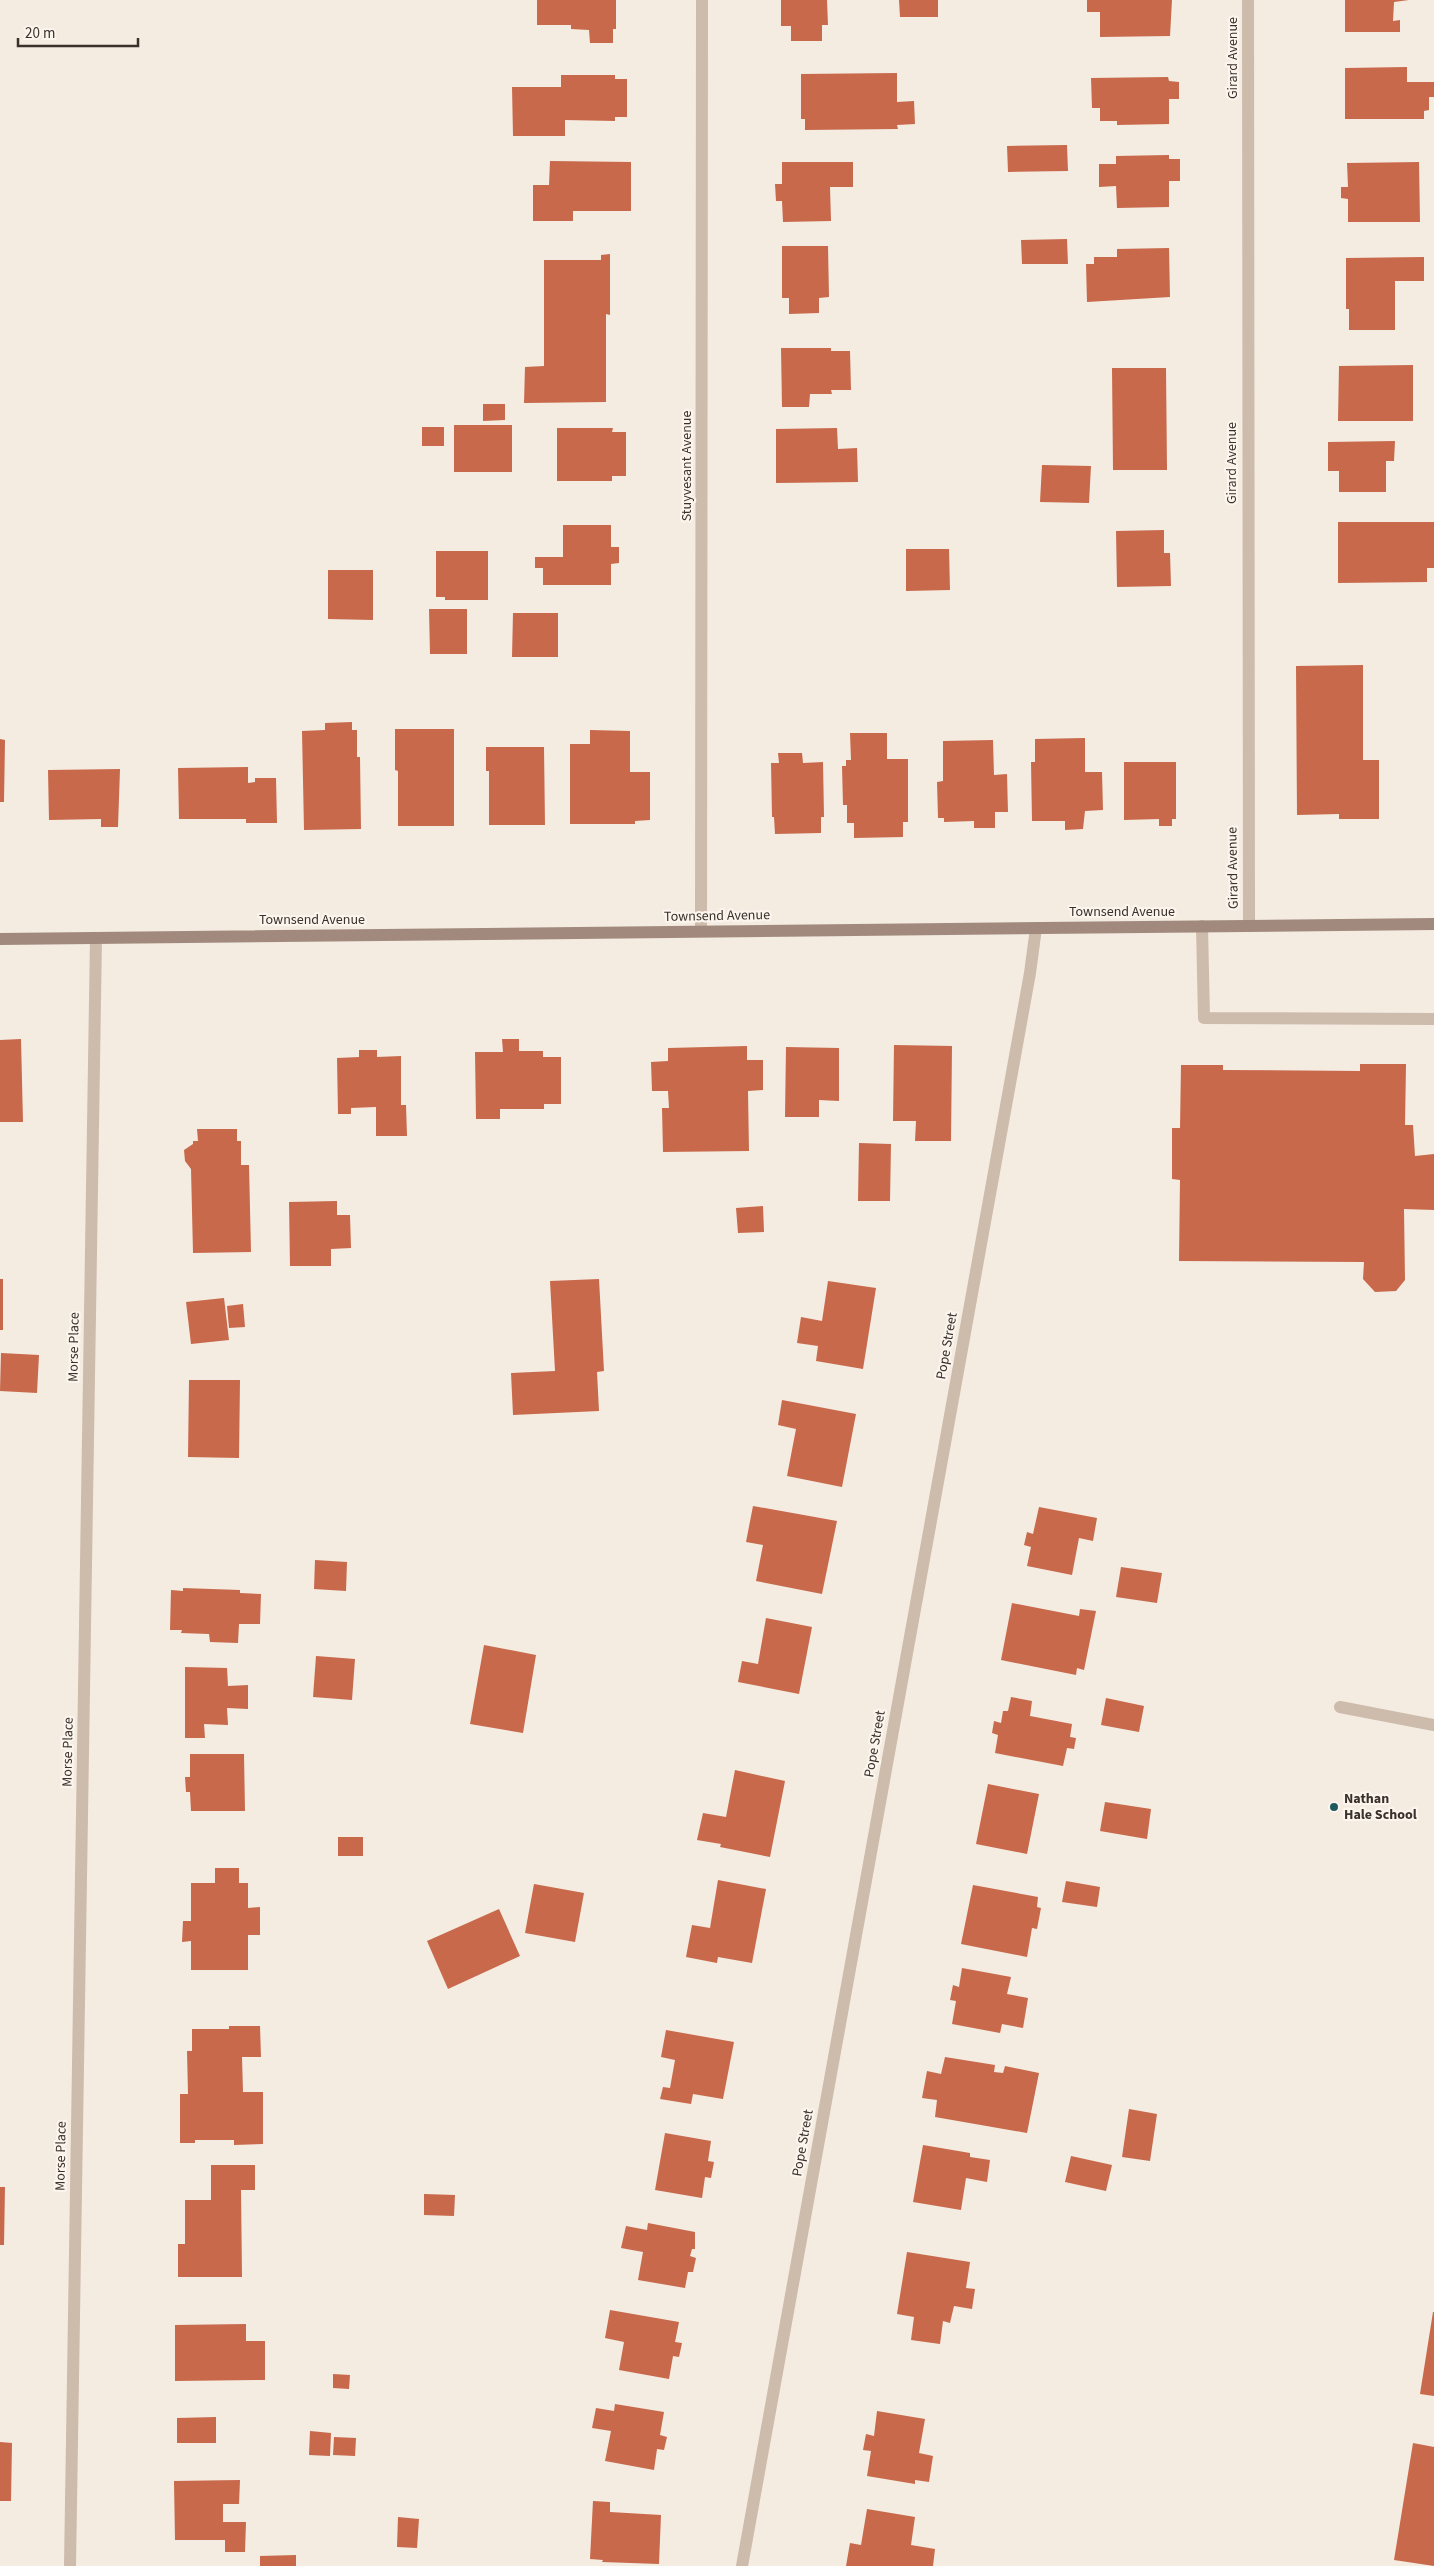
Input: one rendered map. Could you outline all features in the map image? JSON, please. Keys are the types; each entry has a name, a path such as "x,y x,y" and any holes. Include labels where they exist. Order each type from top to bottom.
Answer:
{"main road":[{"name":"Townsend Avenue","path":"0,939 1434,924"}],"street":[{"name":"Stuyvesant Avenue","path":"701,931 702,0"},
{"name":"Girard Avenue","path":"1248,0 1249,926"},
{"path":"1202,926 1204,1018 1434,1019"},
{"name":"Pope Street","path":"742,2566 1030,972 1036,928"},
{"name":"Morse Place","path":"70,2566 96,938"},
{"path":"1340,1707 1434,1725"}],"building":[{"path":"537,0 616,0 616,29 613,29 613,43 590,43 589,30 571,29 571,25 537,25"},
{"path":"781,0 827,0 828,25 822,25 822,41 791,41 791,26 781,26"},
{"path":"899,0 938,0 938,17 900,17"},
{"path":"1087,0 1172,0 1170,36 1100,37 1100,12 1087,12"},
{"path":"1345,0 1409,0 1394,2 1393,21 1400,20 1400,32 1345,32"},
{"path":"1407,67 1407,82 1434,82 1434,97 1429,97 1429,110 1424,111 1424,119 1345,119 1345,68"},
{"path":"897,73 897,102 914,101 915,124 897,125 898,129 805,130 805,119 801,119 801,74"},
{"path":"561,75 615,75 615,79 627,79 627,117 615,117 615,121 565,120 565,136 513,136 512,87 561,87"},
{"path":"1168,77 1169,81 1179,82 1179,99 1169,99 1169,124 1117,125 1117,121 1100,121 1100,108 1092,108 1091,78"},
{"path":"1067,145 1068,171 1008,172 1007,146"},
{"path":"1169,155 1169,159 1180,159 1180,181 1169,181 1169,207 1117,208 1116,186 1099,187 1099,164 1116,164 1116,156"},
{"path":"550,161 631,162 631,211 573,211 573,221 533,221 533,185 549,185"},
{"path":"782,162 853,162 853,187 830,187 831,221 783,222 782,201 776,201 775,184 782,184"},
{"path":"1419,162 1420,222 1348,222 1348,199 1341,198 1341,187 1348,187 1347,163"},
{"path":"1067,239 1068,264 1022,264 1021,240"},
{"path":"782,246 828,246 829,297 819,298 819,313 789,314 789,298 782,298"},
{"path":"1169,248 1170,297 1087,302 1086,264 1094,264 1094,257 1117,257 1117,249"},
{"path":"610,254 610,315 606,314 606,402 524,403 525,367 544,366 544,260 601,260 601,255"},
{"path":"1424,257 1424,281 1395,281 1395,330 1349,330 1349,309 1346,309 1346,258"},
{"path":"781,348 831,348 831,351 850,351 851,390 831,390 832,394 810,394 809,407 782,407"},
{"path":"1413,365 1413,421 1338,421 1339,366"},
{"path":"1112,368 1166,368 1167,470 1113,470"},
{"path":"483,404 505,404 505,420 483,421"},
{"path":"454,425 512,425 512,472 454,472"},
{"path":"422,427 444,427 444,446 422,446"},
{"path":"557,428 613,428 612,432 626,432 626,476 612,476 612,481 557,481"},
{"path":"837,428 838,449 857,448 858,482 776,483 776,429"},
{"path":"1395,441 1394,461 1386,461 1386,492 1339,492 1339,471 1328,471 1328,442"},
{"path":"1042,465 1091,466 1089,503 1040,502"},
{"path":"1338,522 1434,522 1434,568 1427,568 1427,582 1338,583"},
{"path":"563,525 611,525 611,547 619,547 619,563 611,564 611,585 543,585 543,568 535,568 535,557 563,557"},
{"path":"1164,530 1164,553 1170,553 1171,586 1117,587 1116,531"},
{"path":"906,549 949,549 950,590 906,591"},
{"path":"436,551 488,551 488,600 445,600 445,597 436,597"},
{"path":"328,570 373,570 373,620 328,619"},
{"path":"429,609 467,609 467,654 430,654"},
{"path":"513,613 558,613 558,657 512,657"},
{"path":"1363,665 1363,760 1379,760 1379,819 1339,819 1339,814 1297,815 1296,666"},
{"path":"352,722 352,730 357,730 357,757 360,757 361,829 304,830 302,731 325,730 325,723"},
{"path":"395,729 454,729 454,826 398,826 398,771 395,770"},
{"path":"590,730 630,731 630,772 650,772 650,820 635,821 635,824 570,824 570,744 590,744"},
{"path":"850,733 887,733 887,759 908,759 908,822 903,822 903,837 854,838 854,823 847,823 847,805 843,805 842,766 846,766 846,760 851,760"},
{"path":"1085,738 1085,772 1102,772 1103,810 1085,811 1083,829 1065,830 1065,821 1032,821 1031,762 1035,762 1035,739"},
{"path":"0,739 5,740 4,802 0,802"},
{"path":"993,740 994,775 1007,774 1008,812 995,812 995,828 974,828 974,821 944,822 944,818 938,818 937,782 943,781 943,741"},
{"path":"486,747 544,747 545,825 489,825 489,771 486,771"},
{"path":"778,753 802,753 803,763 823,762 824,817 821,817 821,833 775,834 774,817 772,817 771,763 779,763"},
{"path":"1124,762 1176,762 1176,819 1172,819 1172,826 1159,826 1159,819 1124,820"},
{"path":"248,767 248,783 255,782 255,778 276,778 277,823 246,823 246,819 179,819 178,768"},
{"path":"120,769 118,827 101,827 101,819 49,820 48,770"},
{"path":"21,1039 23,1122 0,1122 0,1040"},
{"path":"502,1039 519,1039 519,1051 543,1051 543,1057 561,1057 561,1104 544,1104 544,1109 500,1109 500,1119 476,1119 475,1052 503,1052"},
{"path":"894,1045 952,1046 951,1141 915,1141 916,1121 893,1121"},
{"path":"747,1046 747,1060 763,1060 763,1090 748,1091 749,1151 663,1152 662,1108 669,1108 668,1091 652,1091 651,1062 668,1061 668,1048"},
{"path":"786,1047 839,1048 839,1101 819,1100 819,1117 785,1117"},
{"path":"359,1050 377,1050 377,1057 401,1056 401,1105 406,1105 407,1136 376,1136 376,1107 351,1108 351,1114 338,1114 337,1058 359,1057"},
{"path":"1360,1064 1406,1064 1405,1125 1413,1125 1415,1156 1434,1154 1434,1210 1404,1209 1405,1280 1396,1291 1375,1292 1363,1279 1364,1262 1179,1261 1180,1180 1172,1179 1172,1128 1180,1128 1181,1065 1223,1065 1223,1070 1360,1071"},
{"path":"197,1129 237,1129 237,1141 241,1141 241,1165 249,1165 251,1252 193,1253 191,1169 185,1161 184,1150 193,1144 193,1141 198,1141"},
{"path":"859,1143 891,1144 890,1201 858,1201"},
{"path":"337,1201 337,1215 350,1215 351,1248 331,1249 331,1266 290,1266 289,1202"},
{"path":"763,1206 764,1232 738,1233 736,1208"},
{"path":"0,1279 3,1279 3,1330 0,1330"},
{"path":"599,1279 604,1371 597,1372 599,1411 513,1415 511,1373 555,1371 550,1281"},
{"path":"828,1281 876,1288 863,1369 816,1361 818,1346 797,1343 801,1317 822,1321"},
{"path":"224,1298 229,1340 191,1344 186,1302"},
{"path":"243,1304 245,1327 229,1328 227,1306"},
{"path":"1,1353 39,1355 37,1393 0,1391"},
{"path":"189,1380 240,1380 239,1458 188,1457"},
{"path":"782,1400 856,1414 842,1487 787,1476 796,1429 778,1425"},
{"path":"753,1506 837,1521 822,1594 756,1581 763,1545 746,1542"},
{"path":"1039,1507 1097,1518 1093,1541 1079,1538 1072,1575 1027,1566 1031,1547 1024,1545 1027,1532 1033,1534"},
{"path":"315,1560 347,1562 346,1591 314,1589"},
{"path":"1121,1567 1162,1573 1157,1603 1116,1597"},
{"path":"183,1588 240,1590 240,1593 261,1594 260,1624 239,1624 238,1643 210,1642 209,1634 181,1633 182,1630 170,1630 171,1590 183,1591"},
{"path":"1012,1603 1079,1616 1080,1609 1096,1611 1084,1670 1077,1668 1076,1675 1001,1660"},
{"path":"766,1618 812,1627 799,1694 738,1682 742,1661 758,1664"},
{"path":"484,1645 536,1655 523,1733 470,1724"},
{"path":"316,1656 355,1659 352,1700 313,1697"},
{"path":"185,1667 227,1668 228,1686 248,1685 248,1709 227,1708 228,1725 204,1724 205,1738 185,1738"},
{"path":"1011,1697 1032,1701 1030,1716 1072,1724 1070,1737 1076,1738 1074,1749 1067,1748 1063,1766 995,1753 998,1735 992,1733 994,1721 1001,1723 1003,1711 1008,1711"},
{"path":"1106,1698 1144,1706 1139,1732 1101,1725"},
{"path":"190,1754 244,1754 245,1811 191,1811 190,1792 186,1792 185,1777 190,1777"},
{"path":"735,1770 785,1781 770,1857 720,1847 721,1844 697,1840 703,1813 726,1817"},
{"path":"988,1784 1039,1794 1027,1854 976,1844"},
{"path":"1105,1802 1151,1809 1147,1839 1100,1831"},
{"path":"338,1837 363,1837 363,1856 338,1856"},
{"path":"215,1868 239,1868 239,1883 248,1883 248,1908 260,1907 260,1935 248,1935 248,1970 191,1970 191,1941 182,1942 183,1921 191,1921 191,1883 215,1883"},
{"path":"718,1880 766,1889 752,1963 718,1957 717,1963 686,1957 692,1925 710,1928"},
{"path":"1066,1881 1100,1887 1097,1907 1062,1902"},
{"path":"534,1884 584,1893 575,1942 525,1933"},
{"path":"973,1885 1038,1897 1037,1907 1041,1908 1037,1929 1032,1928 1027,1957 961,1944"},
{"path":"499,1909 520,1956 448,1989 427,1941"},
{"path":"962,1968 1011,1977 1007,1994 1028,1998 1023,2028 1002,2024 1000,2033 952,2024 956,2001 950,2000 953,1985 959,1987"},
{"path":"229,2026 260,2026 261,2057 242,2057 243,2092 263,2092 263,2144 234,2145 234,2140 195,2140 195,2143 180,2143 180,2094 188,2094 187,2051 192,2051 192,2029 229,2029"},
{"path":"666,2030 734,2042 723,2099 693,2094 691,2104 660,2099 663,2087 670,2088 675,2060 661,2057"},
{"path":"945,2057 995,2065 994,2072 1003,2073 1005,2066 1039,2073 1027,2133 935,2117 937,2100 922,2098 927,2071 941,2074"},
{"path":"1129,2109 1157,2114 1150,2161 1122,2157"},
{"path":"665,2133 711,2141 708,2161 714,2162 711,2178 705,2177 702,2198 655,2190"},
{"path":"923,2145 970,2153 970,2157 990,2160 987,2182 966,2178 961,2210 913,2202"},
{"path":"1071,2156 1112,2165 1106,2191 1065,2182"},
{"path":"211,2165 255,2165 255,2190 241,2190 242,2277 178,2277 178,2244 185,2244 185,2200 211,2200"},
{"path":"0,2187 5,2187 4,2245 0,2245"},
{"path":"424,2194 455,2195 454,2216 424,2215"},
{"path":"648,2223 695,2232 695,2249 692,2249 690,2256 696,2258 693,2272 688,2272 685,2288 638,2280 643,2252 621,2248 626,2226 647,2230"},
{"path":"907,2252 970,2262 966,2288 975,2289 972,2309 954,2306 950,2323 943,2321 940,2344 911,2340 914,2317 897,2314"},
{"path":"610,2310 679,2322 675,2342 682,2343 679,2357 673,2356 669,2379 619,2370 624,2342 605,2338"},
{"path":"1434,2312 1434,2396 1420,2394"},
{"path":"246,2324 246,2341 265,2341 265,2380 175,2381 175,2325"},
{"path":"333,2374 350,2375 349,2389 333,2388"},
{"path":"615,2404 664,2412 660,2435 667,2437 664,2450 657,2449 654,2470 605,2461 611,2431 592,2428 596,2408 614,2411"},
{"path":"877,2411 925,2419 919,2453 933,2456 929,2482 915,2480 915,2484 867,2476 871,2451 863,2450 866,2434 874,2436"},
{"path":"216,2417 216,2443 177,2443 177,2418"},
{"path":"310,2431 331,2433 330,2456 309,2455"},
{"path":"334,2437 356,2438 355,2456 333,2455"},
{"path":"0,2442 12,2443 11,2501 0,2501"},
{"path":"1413,2443 1434,2447 1434,2566 1394,2560"},
{"path":"240,2480 239,2504 223,2504 223,2522 246,2522 245,2552 225,2552 225,2540 175,2540 174,2481"},
{"path":"593,2501 610,2502 610,2512 661,2515 659,2564 602,2562 603,2560 590,2559"},
{"path":"867,2509 915,2517 911,2545 935,2549 933,2566 846,2566 850,2543 861,2545"},
{"path":"398,2517 419,2519 417,2548 397,2547"},
{"path":"296,2555 296,2566 260,2566 260,2556"}],"place":[{"name":"Nathan Hale School","path":"1334,1807"}]}
